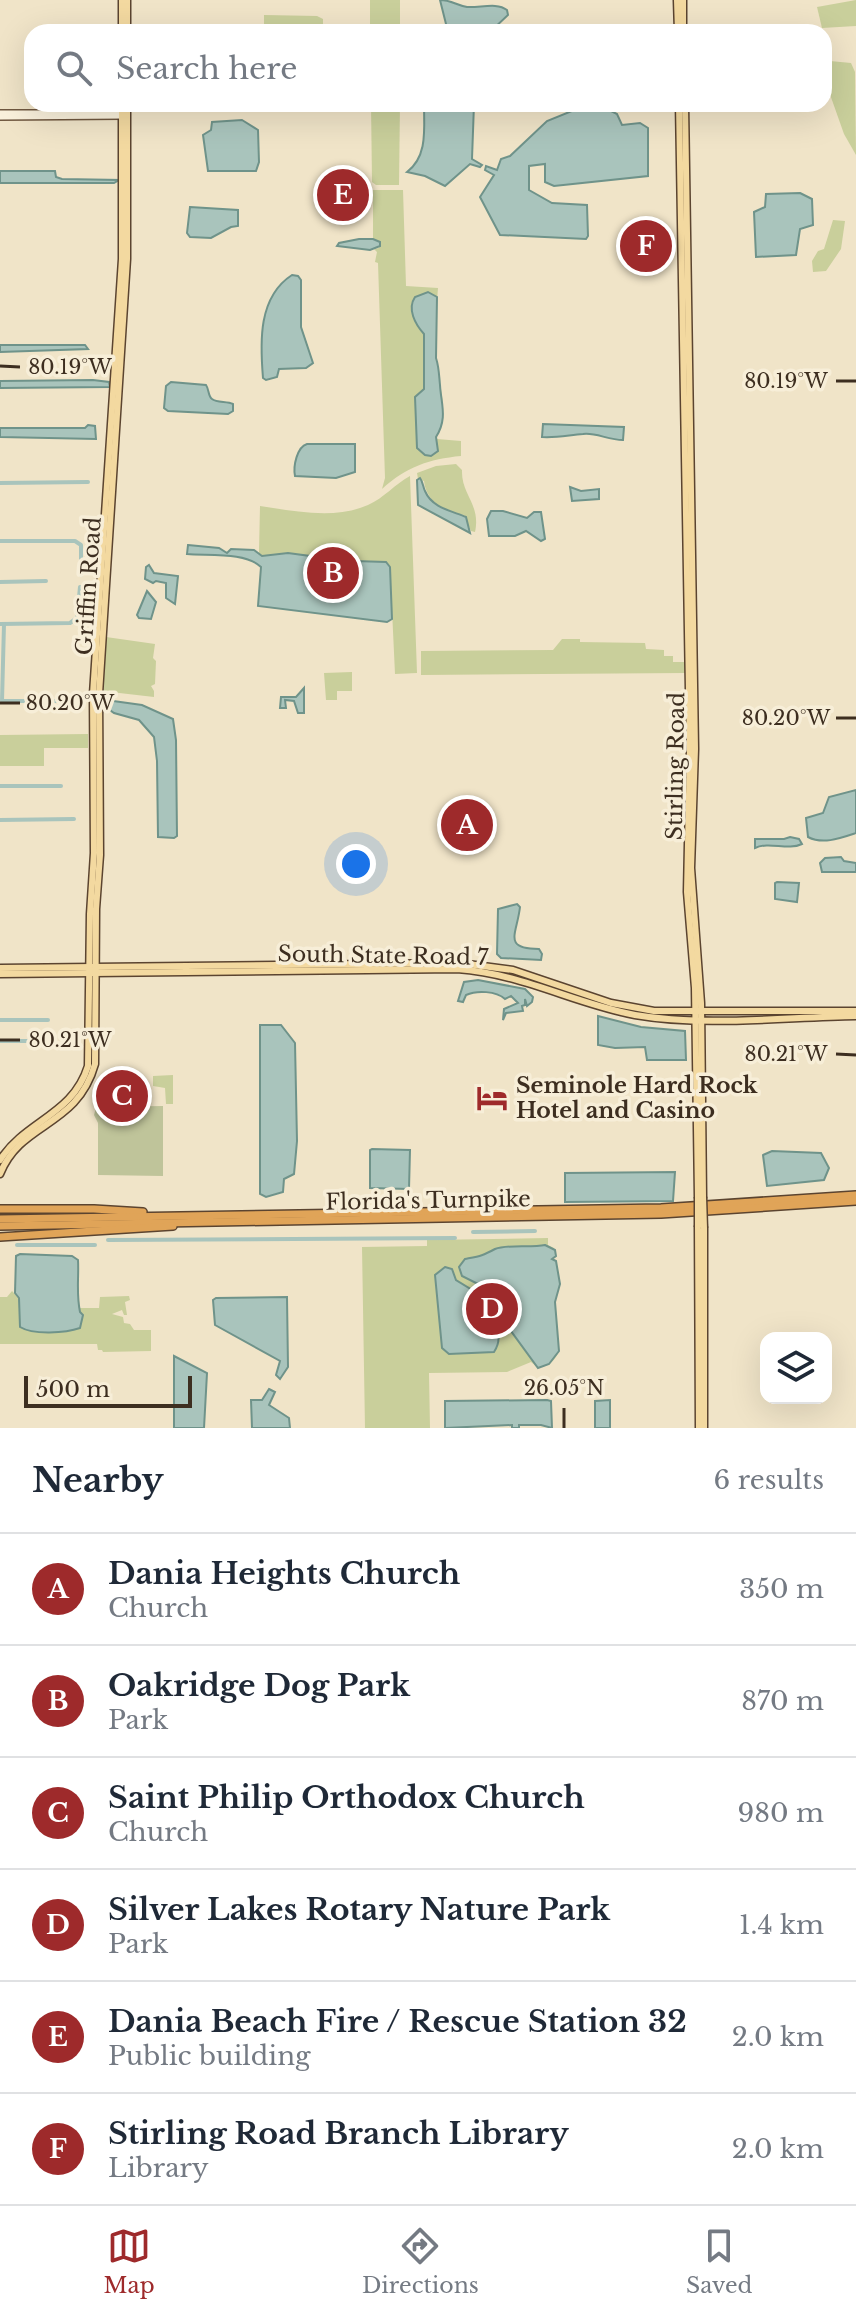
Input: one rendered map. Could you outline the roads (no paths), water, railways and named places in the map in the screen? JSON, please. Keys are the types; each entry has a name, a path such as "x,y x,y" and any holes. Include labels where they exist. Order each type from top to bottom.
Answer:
{"highway":[{"name":"Florida's Turnpike","path":"2,1222 189,1215 661,1208 856,1195"},
{"name":"Florida's Turnpike","path":"2,1222 674,1213 856,1201"},
{"path":"0,1209 103,1209 189,1215"},
{"path":"0,1237 225,1221"}],"main road":[{"path":"124,0 125,24"},
{"path":"680,0 680,24"},
{"name":"Stirling Road","path":"682,112 690,760 687,880 698,1016"},
{"path":"0,115 124,114"},
{"name":"Griffin Road","path":"0,1160 17,1138 59,1110 81,1084 90,1050 100,855 99,694 125,293 122,271 124,114"},
{"name":"Griffin Road","path":"0,1174 18,1145 69,1109 89,1084 96,1055 90,904 94,862 93,694 128,230 124,114"},
{"name":"Stirling Road","path":"683,192 695,699 691,869 698,1016 701,1428"},
{"path":"123,217 128,230"},
{"path":"689,692 695,699"},
{"path":"690,943 696,949"},
{"path":"15,974 25,968"},
{"name":"South State Road 7","path":"0,971 25,968 183,972 194,968"},
{"name":"South State Road 7","path":"0,971 15,974 194,968 471,970 513,977 625,1013 660,1018 784,1012 856,1014"},
{"path":"777,1018 784,1012"},
{"name":"South State Road 7","path":"698,1016 777,1018 834,1014"}],"water":[{"path":"440,0 467,7 498,6 507,10 508,15 498,24 446,24"},
{"path":"424,112 474,112 472,159 482,165 470,164 445,186 425,176 407,172 419,158"},
{"path":"569,112 613,112 622,125 640,123 648,128 648,176 554,186 545,182 545,164 529,166 529,190 552,203 587,205 586,239 500,235 480,197 494,175 485,170 486,166 497,170 501,159 510,156 547,121"},
{"path":"242,120 258,130 259,162 256,171 208,171 203,135 211,130 212,122"},
{"path":"0,171 55,171 56,177 62,179 119,180 114,183 0,183"},
{"path":"800,193 812,199 813,225 800,229 796,255 756,257 754,212 765,207 766,194"},
{"path":"190,207 238,210 238,226 211,238 190,237 187,233"},
{"path":"373,239 380,242 380,246 370,250 337,246 339,243"},
{"path":"292,275 301,280 301,327 313,363 306,368 279,369 277,377 266,380 263,378 262,335 267,308 281,284"},
{"path":"428,292 437,297 436,358 443,411 442,424 436,437 438,451 431,456 417,448 415,397 424,389 424,334 412,311 415,297"},
{"path":"0,345 85,345 88,349 0,352"},
{"path":"0,381 109,382 110,387 0,388"},
{"path":"171,382 206,385 212,399 233,404 233,411 228,414 168,411 164,408 166,386"},
{"path":"543,424 624,427 623,440 588,434 542,437"},
{"path":"95,426 96,439 0,437 0,428 85,428"},
{"path":"307,444 355,444 355,472 336,478 295,476 296,457"},
{"path":"420,478 432,501 466,517 470,533 418,505 417,480"},
{"path":"570,487 581,491 599,489 599,499 572,501"},
{"path":"491,511 527,518 534,512 541,512 545,539 541,541 526,531 515,536 489,536 487,519"},
{"path":"188,545 219,548 227,553 231,549 254,550 262,556 288,553 310,556 319,581 333,586 343,582 355,561 386,562 390,567 392,619 387,622 258,606 261,567 237,557 187,554"},
{"path":"149,565 154,573 178,576 175,604 166,598 166,583 153,583 145,579"},
{"path":"147,591 156,602 151,619 137,615"},
{"path":"304,688 304,713 298,713 294,701 285,700 286,708 280,708 281,697 296,697"},
{"path":"106,700 142,705 173,719 177,836 174,838 158,837 154,737 139,720 114,713 103,705"},
{"path":"856,790 856,833 826,841 808,837 806,818 823,813 829,797"},
{"path":"755,839 799,839 802,844 755,848"},
{"path":"841,857 844,861 856,863 856,872 822,872 820,863 825,858"},
{"path":"777,882 799,883 797,902 775,899"},
{"path":"517,904 520,907 514,938 516,943 539,949 541,960 501,958 497,954 498,909"},
{"path":"478,980 525,989 533,997 532,1002 527,1006 525,999 523,1011 506,1013 503,1020 504,1009 518,1003 511,996 505,999 492,993 475,992 466,995 463,1002 458,1001 464,982"},
{"path":"598,1016 641,1027 685,1031 686,1060 647,1060 645,1047 598,1045"},
{"path":"260,1025 281,1025 295,1043 297,1141 294,1174 284,1179 283,1192 266,1197 260,1194"},
{"path":"372,1149 410,1150 409,1189 370,1188"},
{"path":"772,1151 821,1153 829,1168 824,1180 767,1186 763,1155"},
{"path":"675,1172 673,1201 565,1202 565,1173"},
{"path":"545,1245 555,1250 556,1256 552,1259 556,1261 560,1284 555,1302 559,1351 549,1364 538,1368 489,1301 486,1288 462,1276 459,1267 465,1259 500,1248"},
{"path":"16,1256 72,1256 78,1260 78,1298 83,1315 80,1328 50,1332 20,1327 19,1298 15,1293"},
{"path":"445,1267 452,1269 456,1280 477,1293 482,1310 498,1335 494,1352 449,1354 442,1348 435,1275"},
{"path":"287,1297 288,1367 280,1379 276,1375 280,1361 215,1325 213,1300"},
{"path":"174,1356 207,1373 204,1428 174,1428"},
{"path":"269,1389 275,1392 269,1405 289,1418 290,1428 252,1428 251,1400 262,1400"},
{"path":"610,1400 610,1428 595,1428 595,1401"},
{"path":"445,1401 551,1401 552,1428 519,1425 519,1428 512,1428 512,1425 445,1428"}],"waterway":[{"path":"0,483 88,482"},
{"path":"0,541 75,541 81,545 81,575"},
{"path":"0,582 46,581"},
{"path":"0,624 70,623 77,618 80,587"},
{"path":"4,624 2,701 83,701"},
{"path":"0,786 61,786"},
{"path":"0,820 74,819"},
{"path":"0,1020 48,1020"},
{"path":"0,1041 47,1041"},
{"path":"473,1232 535,1231"},
{"path":"108,1240 455,1238"},
{"path":"17,1245 95,1245"}],"place":[{"name":"Dania Beach Fire / Rescue Station 32","path":"343,195"},
{"name":"Stirling Road Branch Library","path":"646,246"},
{"name":"Oakridge Dog Park","path":"333,573"},
{"name":"Dania Heights Church","path":"467,825"},
{"name":"Saint Philip Orthodox Church","path":"122,1096"},
{"name":"Seminole Hard Rock Hotel and Casino","path":"492,1098"},
{"name":"Silver Lakes Rotary Nature Park","path":"492,1309"}]}
